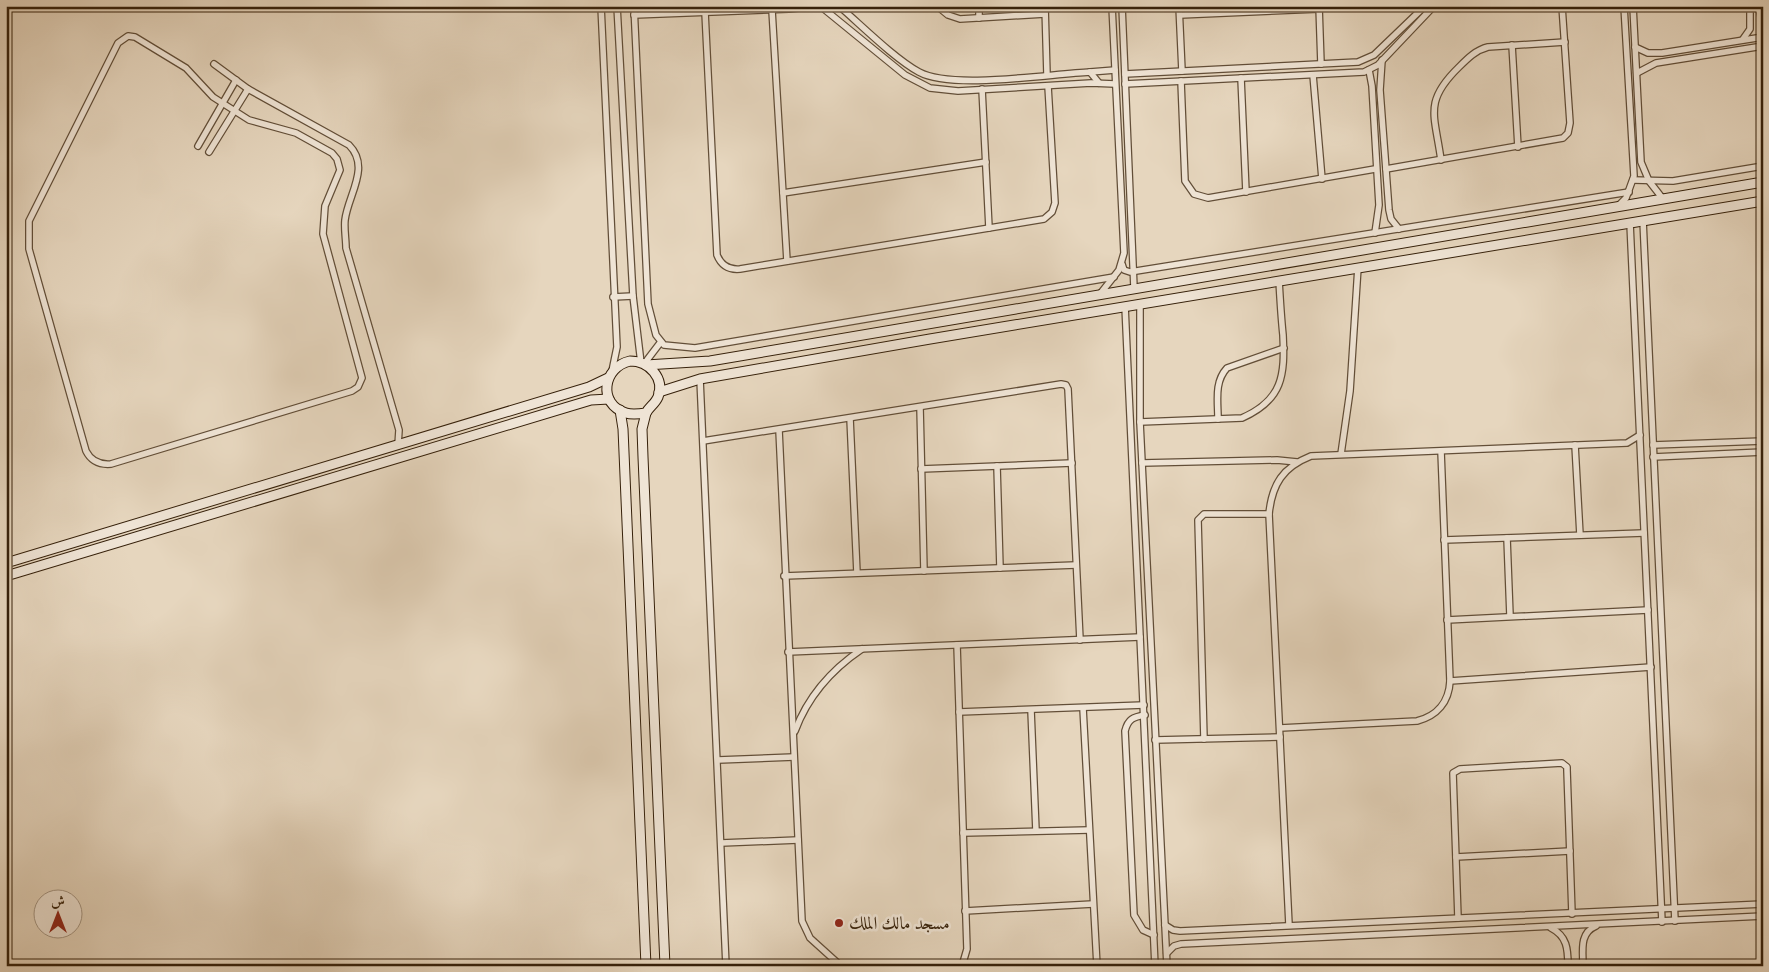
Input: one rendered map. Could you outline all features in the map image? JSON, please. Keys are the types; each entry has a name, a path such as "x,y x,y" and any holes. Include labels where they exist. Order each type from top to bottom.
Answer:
{"street":[{"path":"601,6 616,348 606,388 609,399 620,410 633,414 646,413"},
{"path":"617,6 633,296 643,364 657,376 659,392 655,402 646,413 642,429 665,966"},
{"path":"640,6 634,6 634,15 648,304 652,325 660,343 669,347 695,348 1114,277"},
{"path":"634,15 831,6"},
{"path":"839,6 910,66 932,78 956,80 1115,70"},
{"path":"937,6 954,17 979,18 1045,14"},
{"path":"979,6 979,18"},
{"path":"1045,6 1047,75"},
{"path":"1099,294 1114,277 1122,264 1124,248 1112,6"},
{"path":"1122,6 1134,288"},
{"path":"1179,6 1182,71"},
{"path":"1125,74 1358,62 1369,58 1425,6"},
{"path":"1125,84 1313,75 1369,70 1382,60 1434,6"},
{"path":"1386,169 1560,140 1568,133 1570,123 1562,6"},
{"path":"1618,207 1629,192 1633,180 1624,6"},
{"path":"1634,6 1641,162 1649,181 1663,199"},
{"path":"1742,40 1750,29 1750,6"},
{"path":"1759,6 1763,28"},
{"path":"820,7 913,80 939,90 1099,83 1116,84"},
{"path":"1180,15 1254,9 1319,8 1321,64"},
{"path":"772,10 787,261"},
{"path":"705,12 716,255 722,264 735,269 1044,219 1052,212 1055,203 1048,86"},
{"path":"1751,14 1759,14"},
{"path":"135,37 181,65 192,73 207,92 223,103 258,124 296,133 332,153 337,159 340,170 325,206 323,234 362,375 361,382 352,391 110,464 99,464 90,458 86,451 29,249 29,221 122,38 135,37"},
{"path":"1635,47 1648,52 1662,53 1763,37"},
{"path":"1441,160 1434,110 1439,89 1478,51 1488,47 1565,42"},
{"path":"1512,45 1518,147"},
{"path":"1637,73 1651,64 1763,46"},
{"path":"1662,53 1663,62"},
{"path":"1382,60 1380,76 1382,118 1390,215 1399,229"},
{"path":"214,64 248,89 344,142 357,155 358,173 345,220 346,248 399,430 398,445"},
{"path":"1369,70 1374,118 1375,169 1379,215 1375,233"},
{"path":"1090,72 1099,83"},
{"path":"1313,75 1322,179"},
{"path":"1241,78 1246,192"},
{"path":"198,146 236,80"},
{"path":"1181,81 1187,186 1194,194 1203,198 1375,169"},
{"path":"209,152 248,89"},
{"path":"982,89 989,228"},
{"path":"1374,118 1382,118"},
{"path":"1118,148 1128,147"},
{"path":"783,193 986,162"},
{"path":"1633,180 1679,180 1763,166"},
{"path":"6,563 595,385 625,362 643,364 710,361 1763,182"},
{"path":"1122,264 1124,270 1133,272 1629,192"},
{"path":"659,392 700,379 1346,268 1763,201"},
{"path":"1379,215 1390,215"},
{"path":"1643,220 1675,921"},
{"path":"1630,223 1662,922"},
{"path":"1345,252 1346,268"},
{"path":"1341,454 1350,381 1358,266"},
{"path":"1140,422 1242,418 1257,411 1270,401 1284,373 1279,280"},
{"path":"613,297 633,296"},
{"path":"1140,303 1138,345 1140,422 1167,966"},
{"path":"1125,306 1155,966"},
{"path":"643,364 660,343"},
{"path":"1128,346 1138,345"},
{"path":"1218,419 1218,386 1222,373 1227,368 1284,348"},
{"path":"700,379 726,966"},
{"path":"703,441 1064,384 1068,389 1080,640"},
{"path":"1638,388 1650,388"},
{"path":"554,397 559,409"},
{"path":"6,576 559,409 591,400 609,399"},
{"path":"920,407 924,571"},
{"path":"620,410 624,448 646,966"},
{"path":"850,418 857,573"},
{"path":"779,430 784,576 802,921 805,930 817,945 841,966"},
{"path":"1289,925 1269,514 1271,496 1276,482 1285,470 1311,456 1627,443 1640,435"},
{"path":"1652,446 1763,441"},
{"path":"1627,443 1640,450"},
{"path":"1575,445 1580,535"},
{"path":"1280,728 1422,719 1437,711 1444,703 1450,681 1440,451"},
{"path":"1653,457 1763,452"},
{"path":"1142,463 1277,460 1297,462"},
{"path":"921,469 1072,463"},
{"path":"997,466 1000,568"},
{"path":"276,481 280,494"},
{"path":"1204,739 1198,520 1204,514 1269,514"},
{"path":"1444,540 1644,533"},
{"path":"1507,538 1510,616"},
{"path":"784,576 1076,565"},
{"path":"1448,620 1648,610"},
{"path":"788,652 1140,637"},
{"path":"957,645 967,949 962,966"},
{"path":"793,735 804,710 819,686 839,666 862,649"},
{"path":"1450,681 1651,667"},
{"path":"959,712 1144,705"},
{"path":"1083,708 1097,966"},
{"path":"1653,710 1666,709"},
{"path":"1031,710 1036,831"},
{"path":"1145,715 1133,717 1127,723 1125,731 1134,915 1143,930 1154,935"},
{"path":"1155,740 1280,737"},
{"path":"718,760 794,757"},
{"path":"1458,918 1452,777 1456,770 1562,763 1567,766 1572,914"},
{"path":"1147,770 1157,770"},
{"path":"963,833 1089,830"},
{"path":"721,843 798,840"},
{"path":"1456,857 1570,852"},
{"path":"965,911 1093,904"},
{"path":"1165,924 1172,930 1180,931 1763,904"},
{"path":"1166,953 1174,946 1181,944 1763,916"},
{"path":"1584,966 1584,938 1592,928 1598,925"},
{"path":"1549,927 1560,934 1567,946 1568,966"}],"place":[{"name":"مسجد مالك الملك","path":"839,923"}]}
